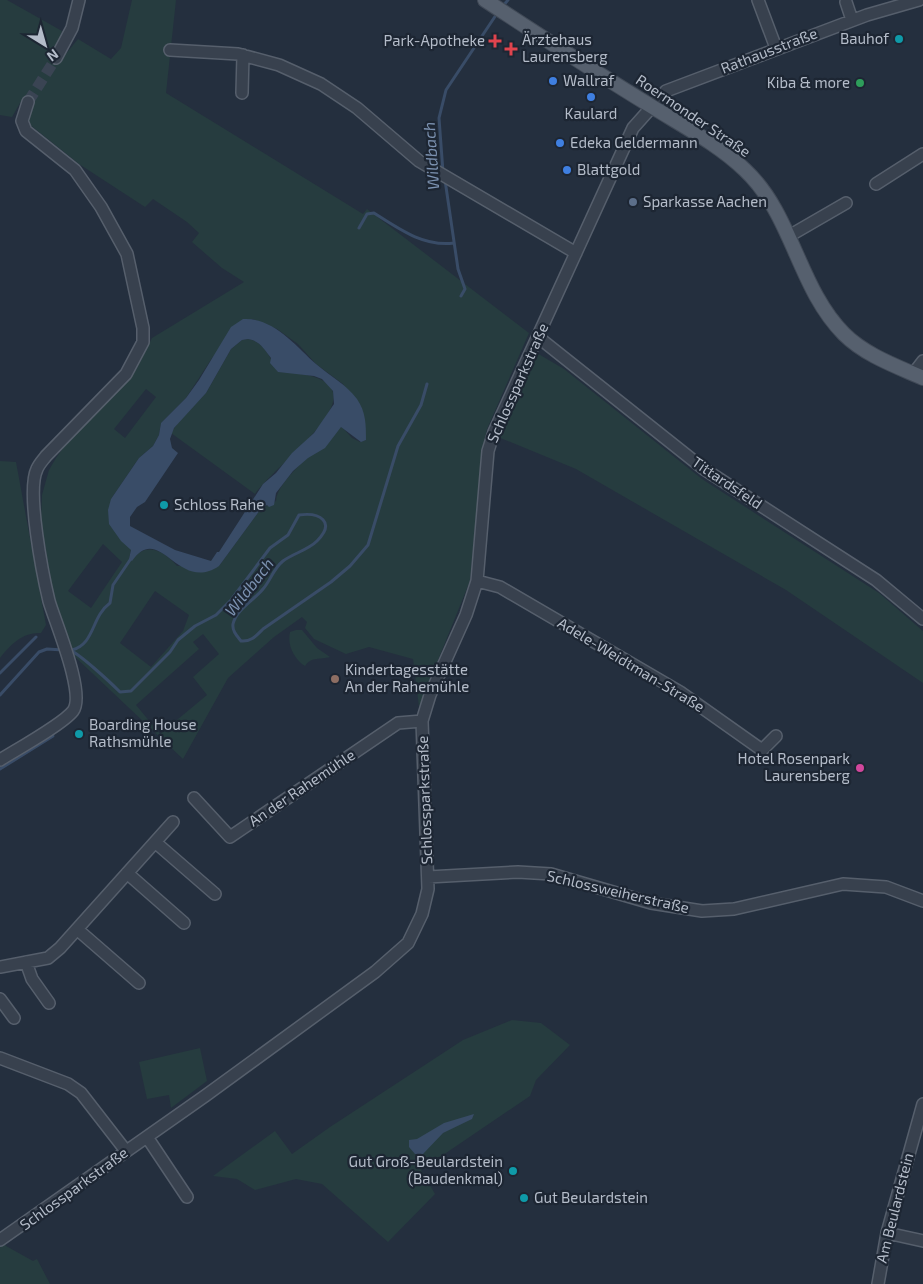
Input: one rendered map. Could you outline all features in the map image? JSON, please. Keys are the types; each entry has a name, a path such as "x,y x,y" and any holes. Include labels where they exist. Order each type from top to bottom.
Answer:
{"main road":[{"name":"Roermonder Straße","path":"492,5 724,153 744,169 773,203 814,290 831,320 846,336 874,356 918,376"}],"street":[{"path":"56,58 72,28 79,0"},
{"path":"758,0 776,48"},
{"name":"Rathausstraße","path":"651,106 666,91 896,3 901,6 918,0"},
{"path":"846,2 852,20"},
{"path":"170,50 243,55 279,65 339,94 405,151 428,167 576,253"},
{"path":"242,92 243,55"},
{"path":"0,760 74,711 76,704 74,674 49,600 34,520 33,491 36,470 46,456 126,374 143,342 143,328 133,276 119,239 81,176 26,131 22,121 28,102"},
{"name":"Schlossparkstraße","path":"0,1240 393,958 408,943 416,928 426,899 428,877 422,721 430,695 466,615 477,582 488,451 633,128 651,106"},
{"path":"876,184 923,154"},
{"path":"789,236 846,204"},
{"name":"Tittardsfeld","path":"538,337 704,469 876,580 923,619"},
{"path":"918,376 923,361"},
{"name":"Adele-Weidtman-Straße","path":"477,582 500,588 632,663 680,692 762,750 776,736"},
{"name":"An der Rahemühle","path":"194,798 230,837 398,722 422,721"},
{"path":"0,967 48,958 78,930 173,822"},
{"path":"155,842 216,894"},
{"name":"Schlossweiherstraße","path":"428,877 518,872 551,874 659,904 702,911 734,909 844,884 886,887 923,902"},
{"path":"127,873 184,923"},
{"path":"78,930 139,983"},
{"path":"26,962 32,979 49,1003"},
{"path":"0,999 14,1018"},
{"path":"0,1058 68,1084 81,1093 126,1151"},
{"name":"Am Beulardstein","path":"878,1284 887,1233 923,1104"},
{"path":"146,1137 187,1197"},
{"path":"887,1233 923,1241"}],"green space":[{"path":"0,0 7,0 62,31 56,50 60,61 78,39 111,59 121,48 132,0 176,0 166,93 363,214 367,209 529,333 487,429 482,451 470,581 419,707 413,659 369,647 346,654 314,639 305,628 307,622 302,617 274,637 228,678 183,759 73,655 54,598 41,522 42,495 49,470 69,440 136,370 152,338 244,282 222,268 192,242 199,233 187,222 153,199 145,207 79,164 29,124 25,99 20,103 12,117 0,115","holes":["253,319 277,329 298,344 316,364 343,384 366,440 360,442 352,438 341,426 284,482 278,492 276,501 260,510 219,566 177,566 161,552 155,550 143,551 132,560 129,559 131,550 111,499 139,458 153,446 159,435 161,423 186,398 212,358","146,389 156,397 125,438 114,429","103,544 122,562 91,608 68,591","155,591 189,615 183,631 151,667 120,643","203,634 219,654 193,677 207,695 160,734 136,705 199,649 193,642"]},
{"path":"242,340 254,340 263,347 278,372 314,377 331,388 333,403 323,421 307,440 255,494 171,433 179,421 206,393 231,349"},
{"path":"535,352 564,369 702,479 879,593 923,631 923,683 786,590 576,469 498,437"},
{"path":"0,461 16,462 46,625 41,633 35,633 18,640 0,658"},
{"path":"302,630 317,648 330,657 310,661 305,666 301,663 292,651 289,637 290,632"},
{"path":"512,1020 541,1023 570,1045 536,1080 530,1096 421,1170 435,1194 388,1242 322,1184 296,1179 255,1190 237,1179 213,1176 275,1131 292,1154 463,1040"},
{"path":"200,1048 207,1081 171,1108 169,1095 147,1099 139,1062"},
{"path":"0,1237 6,1246 33,1261 37,1259 50,1284 0,1284"}],"water":[{"path":"243,319 254,320 274,328 292,341 316,364 338,380 357,399 364,414 366,440 361,442 341,427 325,448 308,458 293,471 276,493 274,505 269,507 267,505 260,510 219,566 205,572 192,571 161,552 152,549 142,551 132,561 129,559 131,550 121,541 109,524 108,510 111,499 139,458 153,446 159,435 161,423 186,398 231,327","holes":["242,340 252,340 264,349 271,358 270,363 278,372 314,376 322,379 333,391 334,404 314,433 263,484 219,552 211,561 175,550 130,526 130,517 137,507 145,502 178,453 172,448 170,439 174,428 206,393 231,349"]},
{"path":"474,1114 472,1119 443,1133 423,1154 415,1154 409,1147 409,1140 417,1139 444,1123"}],"waterway":[{"name":"Wildbach","path":"502,7 508,0"},
{"name":"Wildbach","path":"443,172 439,118 446,90 498,12"},
{"name":"Wildbach","path":"445,180 458,269 465,289 461,296"},
{"path":"359,228 367,214 374,213 402,231 422,239 443,244 454,243"},
{"name":"Wildbach","path":"69,650 87,662 120,692 131,691 170,652 178,640 195,626 216,615 231,600 270,548 288,535 299,515 313,515 323,520 325,524 323,534 313,544 287,558 280,564 263,589 238,614 233,624 235,633 241,641 251,639 331,582 350,566 368,545 398,446 421,405 427,384"},
{"path":"72,650 79,647 89,636 99,615 110,603 113,585 130,560"},
{"path":"0,673 36,637"},
{"name":"Wildbach","path":"0,695 39,652 47,649 63,650"},
{"path":"0,769 53,736"}],"tunnel":[{"path":"28,102 56,58"}],"place":[{"name":"Bauhof","path":"899,39"},
{"name":"Park-Apotheke","path":"495,41"},
{"name":"Ärztehaus Laurensberg","path":"511,49"},
{"name":"Wallraf","path":"553,81"},
{"name":"Kiba & more","path":"860,83"},
{"name":"Kaulard","path":"591,97"},
{"name":"Edeka Geldermann","path":"560,143"},
{"name":"Blattgold","path":"567,170"},
{"name":"Sparkasse Aachen","path":"633,202"},
{"name":"Schloss Rahe","path":"164,505"},
{"name":"Kindertagesstätte An der Rahemühle","path":"335,679"},
{"name":"Boarding House Rathsmühle","path":"79,734"},
{"name":"Hotel Rosenpark Laurensberg","path":"860,768"},
{"name":"Gut Groß-Beulardstein (Baudenkmal)","path":"513,1171"},
{"name":"Gut Beulardstein","path":"524,1198"}]}
